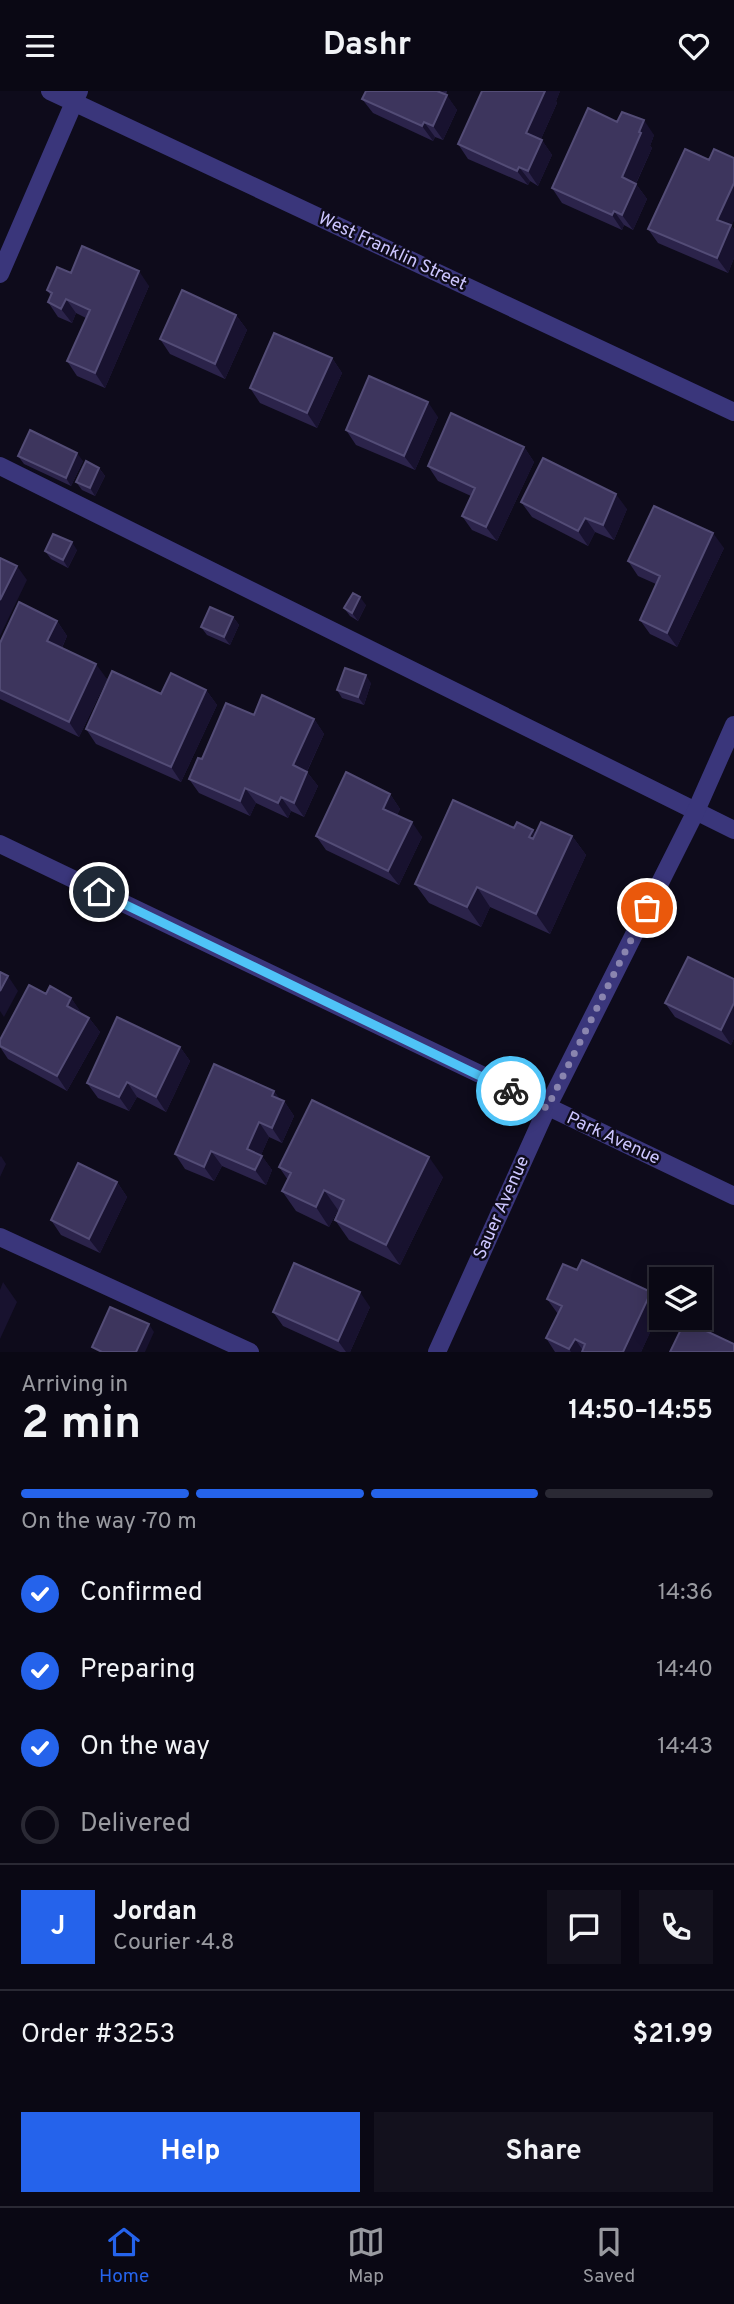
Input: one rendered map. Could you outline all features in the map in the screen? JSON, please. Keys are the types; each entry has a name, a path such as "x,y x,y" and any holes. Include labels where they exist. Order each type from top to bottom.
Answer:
{"street":[{"name":"West Franklin Street","path":"50,91 76,97 734,412"},
{"path":"0,274 76,97"},
{"path":"0,466 734,830"},
{"name":"Sauer Avenue","path":"437,1352 547,1108 695,813 734,725"},
{"name":"Park Avenue","path":"0,844 734,1196"},
{"path":"0,1237 250,1352"}],"building":[{"path":"366,91 437,91 447,95 433,126 424,122 422,126 362,99"},
{"path":"482,91 545,91 526,133 542,140 528,171 519,167 517,171 458,144"},
{"path":"588,108 617,122 622,112 644,120 622,177 636,184 622,215 614,211 612,215 552,188"},
{"path":"685,149 709,160 714,149 734,158 734,183 717,220 731,225 717,258 648,229"},
{"path":"82,246 139,271 95,373 67,361 90,310 66,299 61,309 48,302 52,293 47,290 57,267 71,273"},
{"path":"182,290 236,315 215,364 160,339"},
{"path":"274,333 332,358 307,413 250,388"},
{"path":"369,376 428,402 404,456 346,430"},
{"path":"451,413 524,447 486,527 462,516 475,488 428,466"},
{"path":"30,430 77,453 66,478 18,456"},
{"path":"543,458 616,494 603,525 585,518 578,531 521,502"},
{"path":"86,461 99,468 90,488 76,482"},
{"path":"654,506 713,533 667,633 640,620 660,576 628,561"},
{"path":"53,534 72,542 63,560 45,551"},
{"path":"0,558 17,566 0,600"},
{"path":"353,593 360,597 352,613 344,608"},
{"path":"19,602 57,621 47,641 96,664 69,722 0,690 0,643"},
{"path":"210,607 233,617 224,637 201,627"},
{"path":"345,668 366,675 358,697 337,690"},
{"path":"112,671 161,694 171,673 206,690 171,767 86,729"},
{"path":"262,695 314,719 293,765 307,772 294,803 281,797 278,803 245,788 240,801 189,779 198,758 202,759 226,703 254,715"},
{"path":"346,772 390,794 383,809 412,822 388,871 316,836"},
{"path":"453,800 514,828 517,822 533,830 529,837 533,839 541,822 572,836 536,914 477,887 467,907 415,884"},
{"path":"688,957 734,979 734,1003 721,1030 665,1003"},
{"path":"0,972 8,976 0,991"},
{"path":"29,985 46,994 50,986 71,998 67,1006 89,1018 57,1076 0,1046 0,1040"},
{"path":"117,1017 180,1047 156,1097 127,1082 119,1097 87,1083"},
{"path":"214,1064 274,1091 272,1096 284,1101 272,1128 259,1122 247,1149 262,1156 255,1170 211,1151 204,1167 175,1154"},
{"path":"312,1100 429,1157 386,1245 335,1220 344,1200 324,1190 316,1207 282,1191 291,1173 279,1167"},
{"path":"78,1163 117,1182 89,1239 51,1220"},
{"path":"582,1260 649,1291 623,1352 582,1352 585,1344 575,1339 569,1349 546,1338 562,1306 547,1299 563,1264 577,1270"},
{"path":"294,1263 360,1292 338,1341 273,1312"},
{"path":"110,1307 149,1324 136,1352 102,1352 92,1347"},
{"path":"681,1330 704,1330 734,1344 734,1352 670,1352"}],"way so far":[{"path":"511,1091 547,1108 647,908"}],"route":[{"path":"99,892 511,1091"}]}
